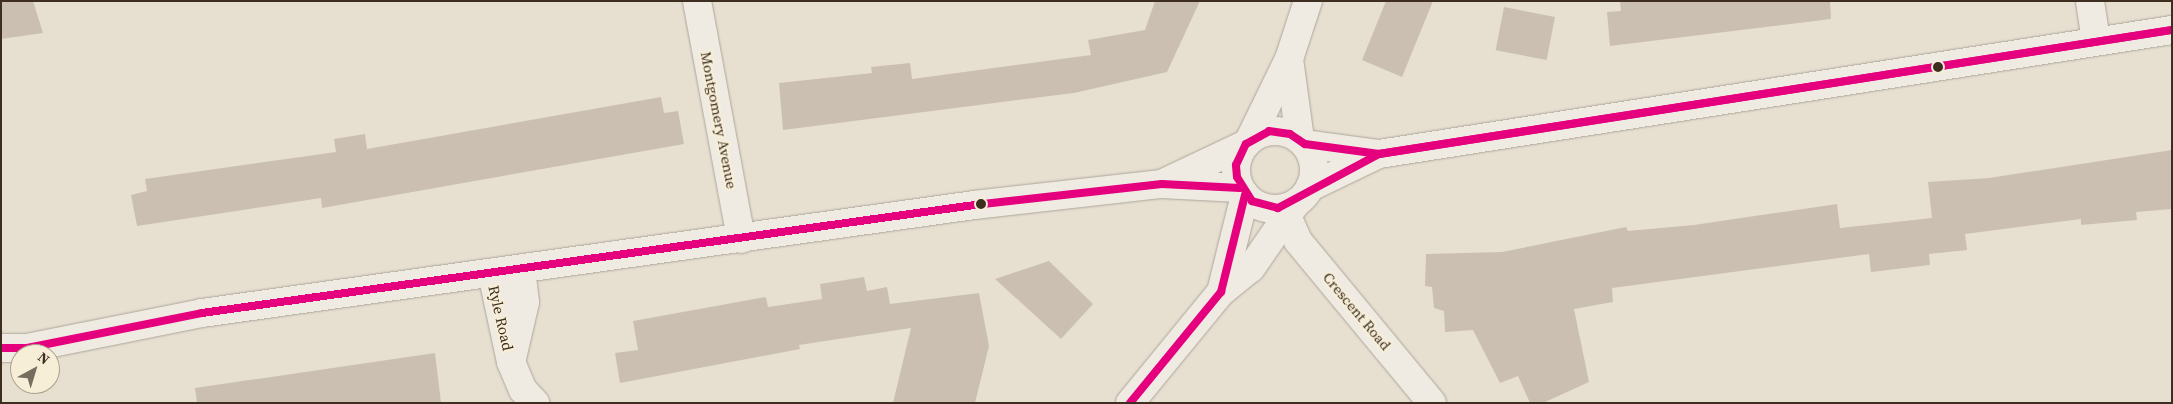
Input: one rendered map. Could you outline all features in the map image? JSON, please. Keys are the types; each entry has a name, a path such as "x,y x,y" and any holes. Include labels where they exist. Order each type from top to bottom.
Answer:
{"street":[{"name":"Montgomery Avenue","path":"697,1 741,239"},
{"path":"1221,292 1243,191 1236,165 1289,59 1308,1"},
{"path":"2090,1 2096,41"},
{"path":"1162,184 1269,131 1302,142 1379,154 2172,30"},
{"path":"1130,403 1221,292 1251,268 1297,202 1314,165 1302,142 1289,59"},
{"path":"1,348 27,348 202,313 741,239 974,204 1162,184 1243,191 1269,208 1297,202 1379,154"},
{"name":"Crescent Road","path":"1297,202 1298,241 1432,403"},
{"name":"Ryle Road","path":"511,362 524,302 521,269"},
{"name":"Ryle Road","path":"492,274 496,308 511,362 523,390 536,403"}],"building":[{"path":"1,1 33,1 43,33 1,39"},
{"path":"1155,1 1200,1 1167,72 1074,93 783,130 779,83 872,73 871,67 910,63 912,79 1091,55 1088,40 1145,30"},
{"path":"1386,1 1433,1 1402,77 1362,60"},
{"path":"1620,1 1830,1 1831,19 1610,46 1607,12 1621,11"},
{"path":"1504,7 1555,17 1547,60 1496,50"},
{"path":"661,97 664,113 678,111 684,144 322,208 321,198 137,226 131,195 147,191 145,179 336,152 334,139 365,134 367,149"},
{"path":"2172,150 2172,209 2136,212 2137,220 2081,225 2081,219 1965,234 1967,250 1929,254 1930,265 1871,272 1869,254 1612,288 1613,302 1574,309 1589,382 1543,403 1530,403 1518,376 1500,383 1473,330 1445,332 1444,311 1434,308 1432,287 1425,286 1426,254 1502,252 1626,227 1628,231 1694,225 1837,204 1840,228 1932,218 1928,182 1989,178"},
{"path":"1049,261 1093,304 1061,339 995,279"},
{"path":"864,277 867,291 887,287 890,304 979,293 989,346 975,403 893,403 911,328 799,345 800,349 620,383 615,353 638,350 633,321 766,297 768,307 822,299 820,284"},
{"path":"435,353 441,403 197,403 195,388"}],"transit line":[{"path":"1379,154 2172,30"},
{"path":"1379,154 2172,30"},
{"path":"1269,131 1290,134 1305,144 1379,154 1278,208 1252,201 1237,177 1236,165 1246,144 1269,131"},
{"path":"1,348 27,348 202,313 974,205 1162,184 1240,188"},
{"path":"1130,403 1221,292 1245,195"}]}
